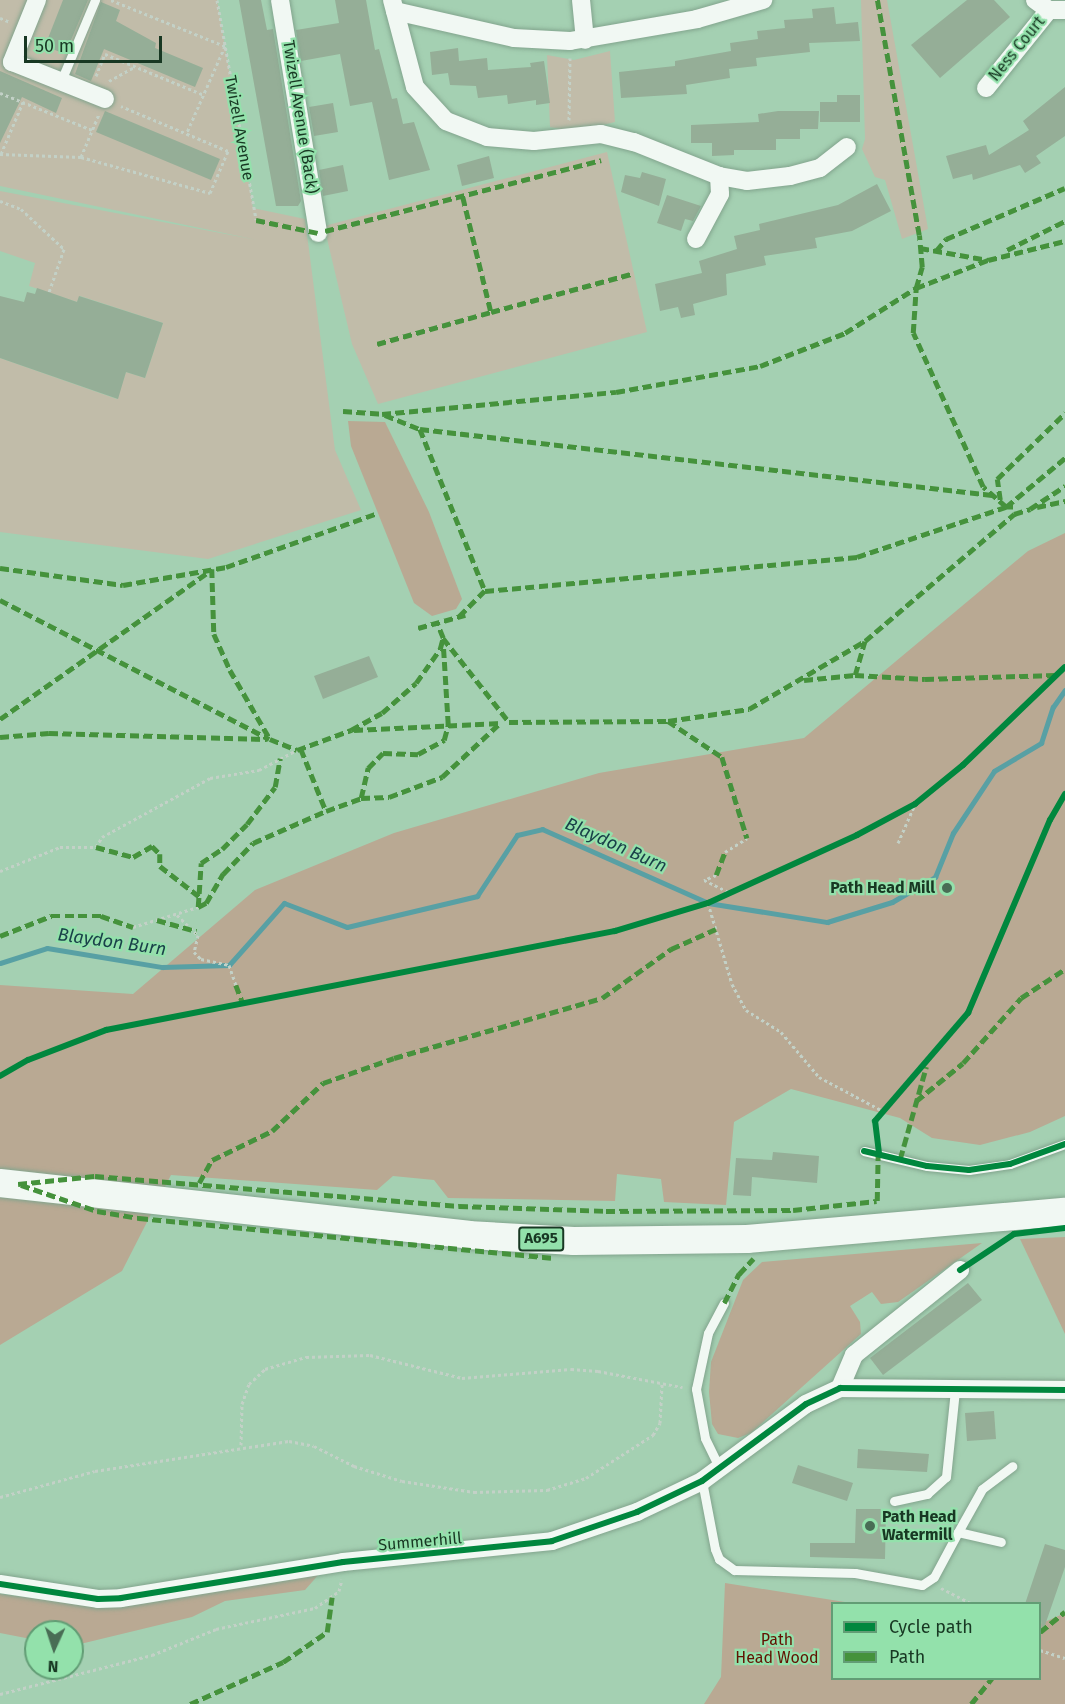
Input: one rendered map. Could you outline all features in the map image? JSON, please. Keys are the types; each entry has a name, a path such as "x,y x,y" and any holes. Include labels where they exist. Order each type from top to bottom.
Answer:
{"main road":[{"name":"A695","path":"9,1183 345,1222 574,1241 747,1239 1065,1212"}],"street":[{"path":"37,0 12,62 97,96"},
{"name":"Twizell Avenue (Back)","path":"280,0 322,232"},
{"path":"577,41 581,0"},
{"path":"393,6 514,38 577,41 697,19 763,0"},
{"path":"393,6 415,87 446,121 487,137 569,140 601,134 634,142 669,159 719,177 747,181 790,177 820,168 847,147"},
{"name":"Ness Court","path":"986,88 1050,7"},
{"path":"696,239 720,194 719,177"},
{"path":"960,1270 882,1323 854,1355 840,1388 1065,1390"},
{"name":"Summerhill","path":"0,1584 98,1599 121,1598 343,1562 552,1541 637,1512 702,1481 806,1404 840,1388"}],"lane":[{"path":"61,81 95,0"},
{"path":"864,1151 927,1166 969,1170 1010,1164 1065,1144"},
{"path":"720,1469 705,1438 696,1389 708,1333 724,1303"},
{"path":"894,1501 927,1494 946,1477 955,1390"},
{"path":"702,1481 715,1549 725,1566 734,1570 855,1573 912,1586 929,1581 982,1489 1012,1466"},
{"path":"958,1532 1001,1542"}],"path":[{"path":"111,0 225,45 187,133"},
{"path":"569,140 577,41"},
{"path":"81,157 92,130 105,54 204,95"},
{"path":"0,93 92,130"},
{"path":"23,102 0,154 81,157 210,193 228,151 97,96"},
{"path":"0,201 21,209 64,249 49,292"},
{"path":"0,871 60,847 96,847 102,837 210,778 259,770 297,750"},
{"path":"898,843 915,804"},
{"path":"725,852 747,838"},
{"path":"716,875 704,880 729,892"},
{"path":"708,903 732,984 746,1010 781,1032 819,1077 881,1110"},
{"path":"133,927 198,907"},
{"path":"177,915 198,935 194,952 201,959 229,965 236,986"},
{"path":"241,1446 242,1404 249,1384 265,1369 306,1357 370,1355 462,1378 571,1369 696,1389"},
{"path":"0,1497 95,1471 241,1446 301,1442 377,1474 441,1488 499,1493 547,1490 586,1478 653,1435 660,1423 662,1384"},
{"path":"0,1694 152,1655 216,1629 315,1608 339,1591 343,1562"},
{"path":"929,1581 968,1602"},
{"path":"1041,1650 1065,1658"}],"shaded area":[{"path":"0,0 217,0 253,208 305,219 335,450 361,510 208,559 0,532 0,358 117,399 126,372 145,378 163,323 80,296 77,302 29,286 35,263 0,251 0,191 257,240 0,186"},
{"path":"861,0 887,0 928,229 902,239 885,180 875,177 862,149 865,139"},
{"path":"610,51 615,122 575,132 550,127 547,55 574,60"},
{"path":"607,152 647,332 378,404 352,344 324,226"}],"green space":[{"path":"348,421 385,422 429,512 462,599 456,609 432,616 414,603 351,446"},
{"path":"1065,533 1065,1116 1030,1132 980,1145 932,1138 900,1118 791,1089 734,1122 726,1205 664,1202 661,1179 617,1174 615,1201 448,1198 434,1180 393,1176 377,1190 171,1175 122,1271 0,1345 0,985 133,994 255,890 394,833 599,773 804,738 1028,551"},
{"path":"1065,1237 1065,1334 1020,1239"},
{"path":"982,1243 898,1302 881,1304 872,1292 850,1306 860,1322 861,1334 751,1433 738,1438 718,1434 712,1424 709,1392 711,1362 743,1280 762,1262"},
{"path":"320,1573 305,1590 225,1601 192,1617 84,1643 84,1620 24,1620 24,1638 0,1633 0,1594 102,1607"},
{"name":"Path Head Wood","path":"725,1583 845,1602 831,1602 831,1680 1041,1680 1041,1624 1065,1613 1065,1704 704,1704 721,1677"}],"building":[{"path":"63,0 88,0 65,54 45,46"},
{"path":"239,0 261,0 267,30 273,29 301,201 298,206 276,206"},
{"path":"335,0 366,0 375,50 379,49 392,99 397,98 403,124 414,122 430,170 389,180 372,102 350,106 340,54 301,61 296,30 339,23"},
{"path":"967,0 994,0 1010,17 940,78 911,45"},
{"path":"101,2 120,10 116,21 156,43 155,48 203,68 195,87 104,49 91,81 75,74"},
{"path":"834,7 836,24 858,22 860,41 809,43 810,52 756,58 757,66 729,69 730,78 686,85 687,94 621,98 619,72 675,66 675,61 731,51 730,43 758,39 757,31 785,28 784,20 813,18 812,9"},
{"path":"458,48 459,61 487,58 488,70 531,67 530,63 544,61 550,103 536,105 536,100 508,104 507,95 478,98 476,86 450,85 448,73 432,75 430,52"},
{"path":"0,71 62,98 56,113 22,97 0,143"},
{"path":"1065,87 1065,136 1036,156 1041,163 1025,173 1020,165 973,180 972,174 953,179 946,156 986,145 989,155 1029,130 1023,121"},
{"path":"837,95 860,95 860,122 820,122 820,102 837,102"},
{"path":"333,103 338,132 314,136 309,107"},
{"path":"105,111 220,159 211,180 96,132"},
{"path":"778,111 819,111 818,129 800,129 800,139 776,139 776,150 734,150 734,155 712,156 712,143 691,143 691,125 759,122 758,114"},
{"path":"489,156 494,178 462,186 457,165"},
{"path":"343,165 348,191 323,196 319,170"},
{"path":"642,172 666,179 659,206 621,192 625,175 640,178"},
{"path":"877,184 891,211 852,231 815,238 817,248 764,256 766,265 726,274 727,295 693,304 695,315 681,318 678,307 660,311 655,284 702,273 699,261 737,249 734,236 760,230 759,224 838,205"},
{"path":"667,195 701,206 693,221 685,219 681,231 657,223"},
{"path":"37,288 77,302 79,296 163,323 145,378 126,372 118,399 0,358 0,296 24,302 27,292 35,294"},
{"path":"369,656 378,677 323,699 314,676"},
{"path":"773,1152 819,1156 817,1183 752,1177 751,1196 733,1195 736,1158 772,1160"},
{"path":"968,1283 982,1300 883,1375 870,1358"},
{"path":"994,1411 996,1439 967,1441 965,1413"},
{"path":"858,1449 929,1454 927,1472 857,1468"},
{"path":"798,1465 853,1483 847,1501 792,1483"},
{"name":"Path Head Watermill","path":"856,1509 886,1509 885,1559 810,1557 810,1543 855,1543"},
{"path":"1045,1544 1065,1550 1065,1567 1042,1634 1041,1602 1026,1602"}],"waterway":[{"name":"Blaydon Burn","path":"0,963 47,948 162,967 229,965 284,903 347,927 477,896 517,835 542,829 708,903 827,922 892,902 935,877 953,833 994,771 1041,743 1053,707 1065,690"}],"marked path":[{"path":"485,591 857,557 1006,507 983,487 913,333 916,288 922,267 919,235 877,0"},
{"path":"325,231 601,160"},
{"path":"936,251 946,239 1065,188"},
{"path":"463,197 491,312 631,274"},
{"path":"256,220 318,233"},
{"path":"1007,250 1065,221"},
{"path":"343,411 382,414 616,392 760,366 845,333 916,288 988,260 1065,241"},
{"path":"920,248 988,260"},
{"path":"377,344 491,312"},
{"path":"1000,500 997,479 1065,413"},
{"path":"385,415 420,429 485,591 459,617"},
{"path":"420,429 992,495"},
{"path":"1013,507 1006,507 1065,458"},
{"path":"443,638 509,722 668,721 749,709 865,641 1014,514 1030,509 1065,486"},
{"path":"1037,507 1065,501"},
{"path":"0,568 123,585 226,567 375,514"},
{"path":"212,569 214,634 230,670 270,739 297,750 351,730 382,713 416,683 440,649 443,638 437,623"},
{"path":"0,719 210,571"},
{"path":"0,600 269,739"},
{"path":"418,628 465,615"},
{"path":"855,675 865,641"},
{"path":"301,749 326,811 361,798 368,768 383,753 418,754 444,740 448,725 443,644"},
{"path":"804,680 855,675 925,679 1055,675"},
{"path":"668,721 722,757 747,838"},
{"path":"361,798 389,797 442,777 500,723"},
{"path":"354,730 501,723"},
{"path":"0,737 49,733 267,739"},
{"path":"198,907 201,863 222,849 247,824 275,787 280,758"},
{"path":"198,907 206,903 223,874 253,843 326,811"},
{"path":"96,847 133,857 152,846 160,854 160,866 200,897"},
{"path":"716,875 725,852"},
{"path":"0,936 51,916 101,916 133,927"},
{"path":"157,920 196,931"},
{"path":"199,1183 212,1160 272,1131 323,1083 394,1058 602,998 671,949 716,929"},
{"path":"916,1101 963,1063 1021,998 1065,969"},
{"path":"236,985 243,1003"},
{"path":"900,1159 926,1067"},
{"path":"18,1184 95,1176 459,1206 606,1211 793,1210 877,1201 878,1150"},
{"path":"21,1185 97,1211 139,1218 551,1258"},
{"path":"724,1303 739,1274 753,1259"},
{"path":"190,1704 283,1662 327,1632 332,1597"},
{"path":"1041,1631 1065,1612"},
{"path":"971,1704 990,1680"}],"cycle path":[{"path":"0,1076 28,1060 106,1030 615,931 708,903 857,835 915,804 963,765 1065,667"},
{"path":"879,1153 875,1121 968,1013 1050,820 1065,794"},
{"path":"864,1151 927,1166 969,1170 1010,1164 1065,1144"},
{"path":"960,1270 1014,1234 1065,1228"},
{"path":"0,1584 98,1599 121,1598 343,1562 552,1541 637,1512 702,1481 806,1404 840,1388 1065,1390"}],"place":[{"name":"Path Head Mill","path":"947,888"},
{"name":"Path Head Watermill","path":"870,1526"}]}
